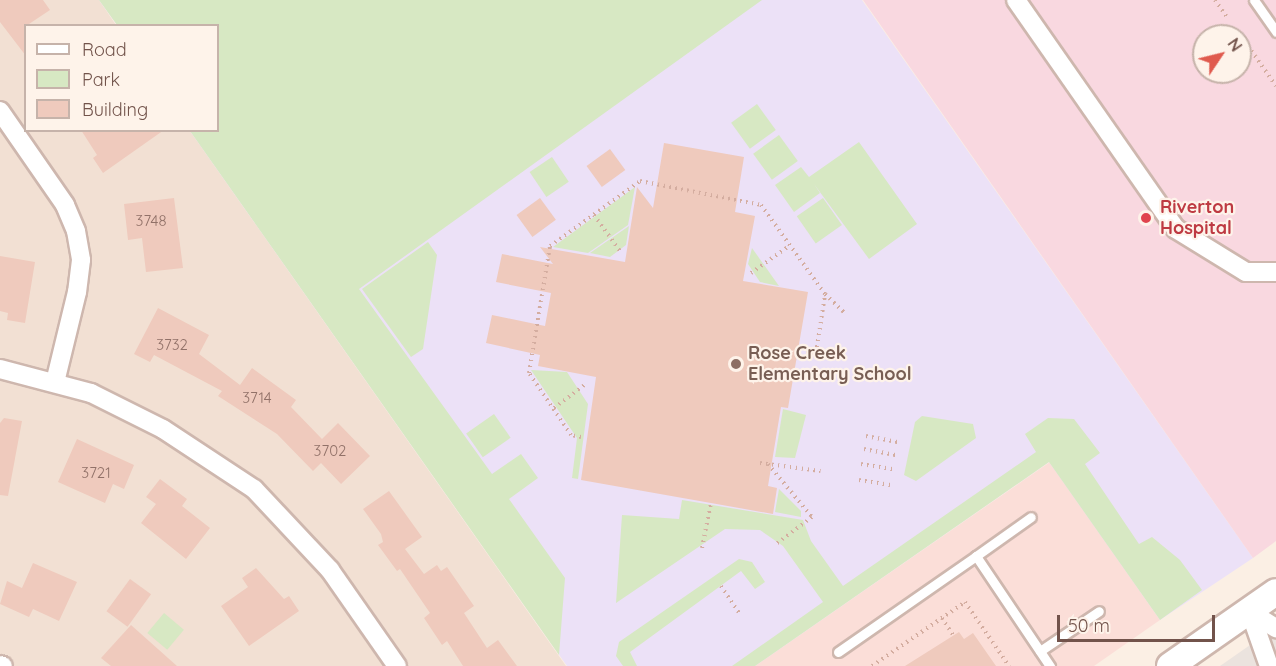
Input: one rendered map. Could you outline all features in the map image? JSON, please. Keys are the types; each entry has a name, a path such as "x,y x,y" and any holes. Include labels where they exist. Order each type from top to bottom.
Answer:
{"main road":[{"path":"1170,666 1276,592"}],"street":[{"path":"1016,0 1176,229 1246,272 1276,272"},
{"path":"0,111 65,205 76,231 81,260 77,292 55,382"},
{"path":"0,369 91,393 163,429 254,489 330,570 397,666"},
{"path":"1250,612 1276,627"},
{"path":"1250,612 1269,666"}],"lane":[{"path":"1254,0 1276,32"},
{"path":"837,652 1031,517"},
{"path":"976,556 1050,666"},
{"path":"1040,651 1099,611"}],"path":[{"path":"1215,0 1227,17"},
{"path":"1252,53 1276,86"},
{"path":"580,437 571,435 529,373 550,246 640,181 761,205 825,294 845,313"},
{"path":"594,215 620,251"},
{"path":"751,273 789,246"},
{"path":"816,353 825,294"},
{"path":"806,351 841,359"},
{"path":"554,408 588,383"},
{"path":"866,435 898,442"},
{"path":"864,449 896,455"},
{"path":"760,463 820,471"},
{"path":"768,464 813,517 776,544"},
{"path":"861,464 894,469"},
{"path":"859,480 891,485"},
{"path":"702,548 711,503"},
{"path":"721,586 739,613"},
{"path":"872,666 880,664 965,602 1008,666"},
{"path":"942,618 953,635"}],"shaded area":[{"path":"0,0 99,0 115,24 24,24 24,132 191,132 566,666 0,666"},
{"name":"Rose Creek Elementary School","path":"99,0 862,0 1253,558 1160,620 1049,462 755,666 567,666 191,132 219,132 219,24 116,24"},
{"name":"Riverton Hospital","path":"863,0 1276,0 1276,541 1253,558"},
{"path":"1050,462 1160,620 1094,666 755,666"},
{"path":"1276,627 1276,666 1220,666"}],"green space":[{"path":"99,0 762,0 359,289 492,474 521,454 538,478 509,499 565,578 559,655 191,132 219,132 219,24 116,24"},
{"path":"757,104 776,130 750,149 731,123"},
{"path":"779,135 798,161 772,180 753,154"},
{"path":"859,142 917,224 869,259 814,184 820,193 794,212 775,185 801,167 809,177"},
{"path":"552,157 569,182 546,197 530,172"},
{"path":"635,187 628,225 588,253 553,247"},
{"path":"823,198 842,225 816,243 797,216"},
{"path":"629,226 626,245 610,257 590,253"},
{"path":"428,242 437,255 423,349 411,357 362,289"},
{"path":"752,248 779,286 760,282 748,264"},
{"path":"531,370 567,372 588,404 578,479 572,478 577,438"},
{"path":"783,409 806,415 795,458 775,457"},
{"path":"494,414 511,438 483,457 466,434"},
{"path":"922,416 973,424 976,438 916,481 904,475 915,422"},
{"path":"1048,418 1074,419 1100,453 1085,464 1139,544 1152,537 1180,560 1202,590 1160,620 1049,462 755,666 732,666 823,602 783,546 760,530 725,529 616,603 622,515 679,519 682,500 803,520 811,541 843,586 1036,452 1025,434"},
{"path":"779,489 801,511 801,517 775,512"},
{"path":"739,559 752,562 765,582 755,589 741,571 630,652 637,666 623,666 616,656 619,642"},
{"path":"164,613 184,630 167,650 147,633"}],"building":[{"path":"0,0 43,0 50,10 29,24 24,24 24,53 0,22"},
{"path":"82,132 161,132 103,173 93,158 97,155"},
{"path":"664,143 744,157 735,212 755,216 743,281 808,292 788,408 781,407 768,486 777,488 773,514 581,480 596,377 538,366 540,355 486,343 492,315 545,326 551,293 496,282 502,254 553,264 540,247 625,262 637,187 653,208"},
{"path":"610,149 625,170 602,187 587,166"},
{"path":"174,198 183,268 146,272 142,238 128,240 124,204"},
{"path":"540,198 556,220 532,237 517,215"},
{"path":"0,256 35,262 25,323 7,320 8,313 0,311"},
{"path":"158,308 209,335 199,354 240,385 252,368 296,400 291,407 322,439 338,423 370,456 341,484 321,463 313,471 277,434 218,396 222,391 154,355 150,362 134,354"},
{"path":"4,418 22,421 8,496 0,495 0,423"},
{"path":"77,439 134,465 124,489 113,484 105,503 58,482"},
{"path":"160,479 187,499 182,506 210,528 186,559 141,523 156,504 146,497"},
{"path":"389,491 422,537 405,549 424,574 437,565 441,571 447,567 474,606 464,613 487,648 498,640 517,666 463,666 447,641 442,645 424,618 430,613 400,569 397,571 378,545 383,542 381,534 363,509"},
{"path":"33,563 77,582 59,621 33,609 29,617 0,604 7,581 22,588"},
{"path":"256,568 284,599 289,596 299,611 249,646 221,606 248,587 242,578"},
{"path":"130,579 151,594 128,627 106,611"},
{"path":"131,625 177,666 111,666 101,658"},
{"path":"959,632 964,639 973,633 996,666 905,666"}],"place":[{"name":"Riverton Hospital","path":"1146,218"},
{"name":"Rose Creek Elementary School","path":"736,364"}]}
